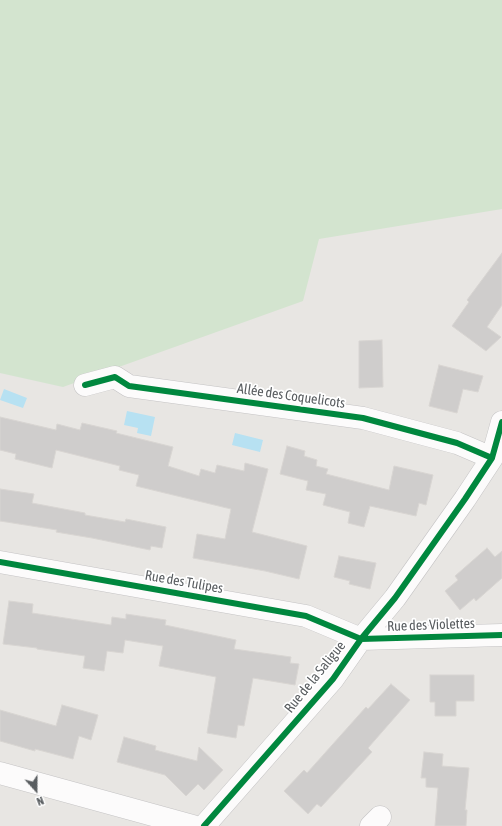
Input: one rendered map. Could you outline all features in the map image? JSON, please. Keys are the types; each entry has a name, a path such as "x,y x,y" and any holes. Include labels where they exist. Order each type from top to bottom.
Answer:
{"street":[{"name":"Allée des Coquelicots","path":"85,385 115,377 129,386 363,418 457,443 492,458"},
{"name":"Rue de la Saligue","path":"204,826 333,679 361,639 395,598 466,499 492,458 502,422"},
{"name":"Rue des Tulipes","path":"0,562 306,616 361,639"},
{"name":"Rue des Violettes","path":"361,639 502,635"},
{"path":"0,773 193,826"}],"green space":[{"path":"0,0 502,0 502,209 319,239 303,301 63,387 0,373"}],"water":[{"path":"4,389 27,398 23,408 0,400"},
{"path":"127,411 155,417 151,436 137,433 138,428 124,425"},
{"path":"235,433 263,440 260,452 232,445"}],"building":[{"path":"502,253 502,305 487,327 501,337 486,351 452,326 469,302 467,300"},
{"path":"382,340 383,387 359,388 359,341"},
{"path":"439,365 483,376 478,392 463,389 457,413 429,406"},
{"path":"0,417 56,430 57,424 80,430 82,423 173,447 168,466 199,476 201,469 215,473 217,465 244,471 245,463 268,469 252,532 307,546 299,579 265,571 193,558 197,534 225,539 231,509 136,486 139,475 119,470 120,466 56,450 52,468 15,459 16,454 0,450"},
{"path":"287,446 305,451 304,456 317,460 316,466 328,469 326,474 389,490 394,466 433,475 426,505 419,503 416,516 370,506 364,527 348,523 350,512 323,505 326,494 306,490 308,481 280,474"},
{"path":"0,489 34,494 32,503 85,513 85,515 125,522 126,519 166,527 162,548 151,546 150,550 56,532 57,530 0,521"},
{"path":"487,548 495,557 502,551 502,578 476,601 474,598 460,610 445,591 458,580 455,576"},
{"path":"339,556 376,563 370,589 349,584 350,581 334,577"},
{"path":"9,601 33,604 32,613 111,625 112,617 126,619 126,614 166,620 165,625 236,640 234,649 291,657 290,663 299,664 295,685 253,678 244,726 238,725 236,738 207,733 216,677 159,666 163,646 125,640 123,653 107,651 104,671 83,668 85,656 3,644"},
{"path":"430,675 474,675 474,701 456,701 456,716 435,716 435,702 430,702"},
{"path":"391,684 410,700 368,748 372,752 321,807 317,804 308,814 284,791 304,770 307,773 366,707 368,709"},
{"path":"62,705 98,715 91,740 79,736 73,759 35,749 35,751 0,741 0,710 56,726"},
{"path":"124,737 156,746 155,750 197,761 199,747 223,770 204,790 198,784 186,796 165,775 117,762"},
{"path":"424,752 443,754 442,766 469,768 465,810 467,810 466,826 435,826 438,788 426,787 426,778 421,778"}],"cycle path":[{"path":"85,385 115,377 129,386 363,418 457,443 492,458"},
{"path":"204,826 333,679 361,639 395,598 492,458 502,422"},
{"path":"0,562 306,616 361,639 502,635"}]}
